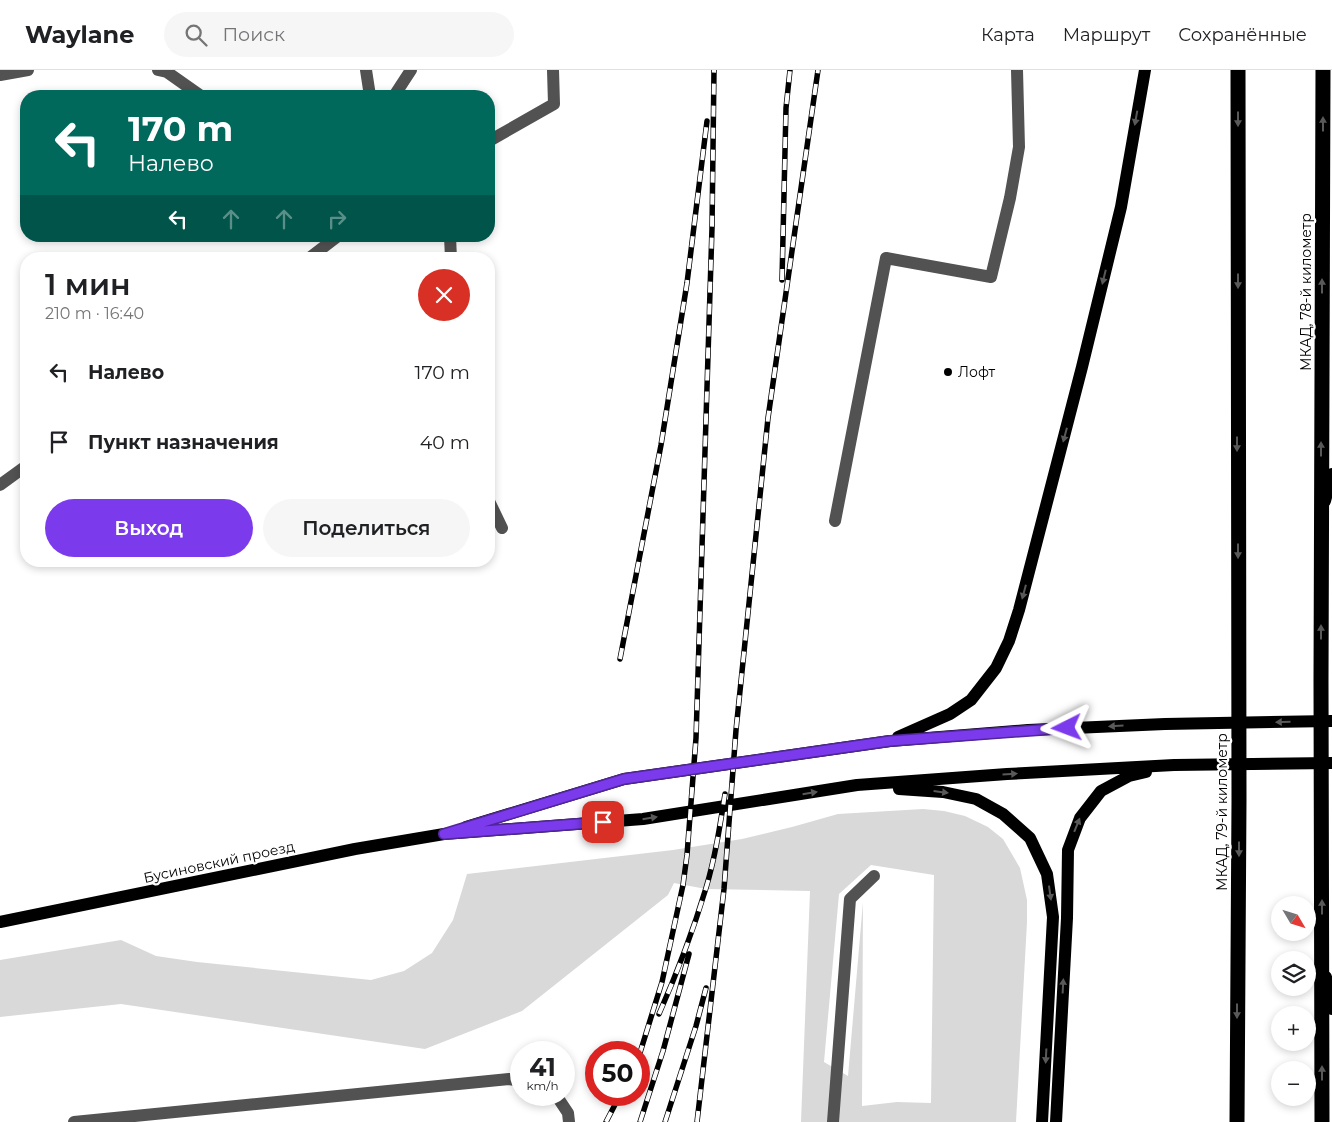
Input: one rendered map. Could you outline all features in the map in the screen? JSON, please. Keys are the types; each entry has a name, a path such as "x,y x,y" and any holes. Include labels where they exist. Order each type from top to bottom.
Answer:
{"highway":[{"name":"МКАД, 79-й километр","path":"1236,1122 1239,800 1237,503 1238,70"},
{"name":"МКАД, 78-й километр","path":"1321,515 1323,70"},
{"path":"1321,515 1322,1122"}],"main road":[{"path":"890,741 950,714 971,700 996,668 1009,641 1019,610 1082,366 1121,207 1145,70"},
{"path":"1321,515 1332,474"},
{"path":"444,834 624,779 890,741 1028,730 1164,724 1332,721"},
{"path":"444,834 643,819 857,785 1007,774 1174,765 1332,763"},
{"path":"1056,1122 1067,918 1068,850 1080,818 1101,791 1129,776 1174,765"},
{"path":"857,785 943,792 976,799 1003,814 1030,838 1047,874 1053,917 1042,1122"},
{"name":"Бусиновский проезд","path":"0,922 345,851 444,834"},
{"path":"1322,956 1332,1008"}],"lane":[{"path":"0,76 28,70"},
{"path":"158,70 167,72 192,90"},
{"path":"366,70 369,90"},
{"path":"398,90 410,70"},
{"path":"495,138 554,104 554,70"},
{"path":"835,520 886,258 991,278 1010,198 1019,147 1017,70"},
{"path":"317,252 330,242"},
{"path":"0,485 20,470"},
{"path":"495,513 502,528"},
{"path":"833,1122 850,899 874,876"},
{"path":"74,1122 510,1079"},
{"path":"564,1106 568,1112 569,1122"}],"shaded area":[{"path":"923,809 965,816 988,827 1003,839 1020,868 1027,900 1027,922 1016,1122 801,1122 810,891 706,889 674,883 668,895 522,1011 425,1049 121,1004 0,1017 0,960 121,940 156,956 371,980 404,971 432,953 453,920 467,874 673,850 742,839 838,814","holes":["871,865 934,875 931,1103 897,1102 862,1106 863,902 848,1076 824,1062 839,894"]}],"railway":[{"path":"644,1041 662,982 683,885 696,738 712,228 714,70"},
{"path":"782,280 786,108 790,70"},
{"path":"697,1122 724,889 736,730 768,418 818,70"},
{"path":"620,659 661,445 687,283 707,121"},
{"path":"659,1014 696,920 706,888 715,854 725,794"},
{"path":"640,1122 663,1051 689,954"},
{"path":"665,1122 696,1026 706,988"},
{"path":"606,1122 614,1106"}],"place":[{"name":"Лофт","path":"948,372"}],"route":[{"path":"603,822 444,834 624,779 890,741 1067,728"}]}
